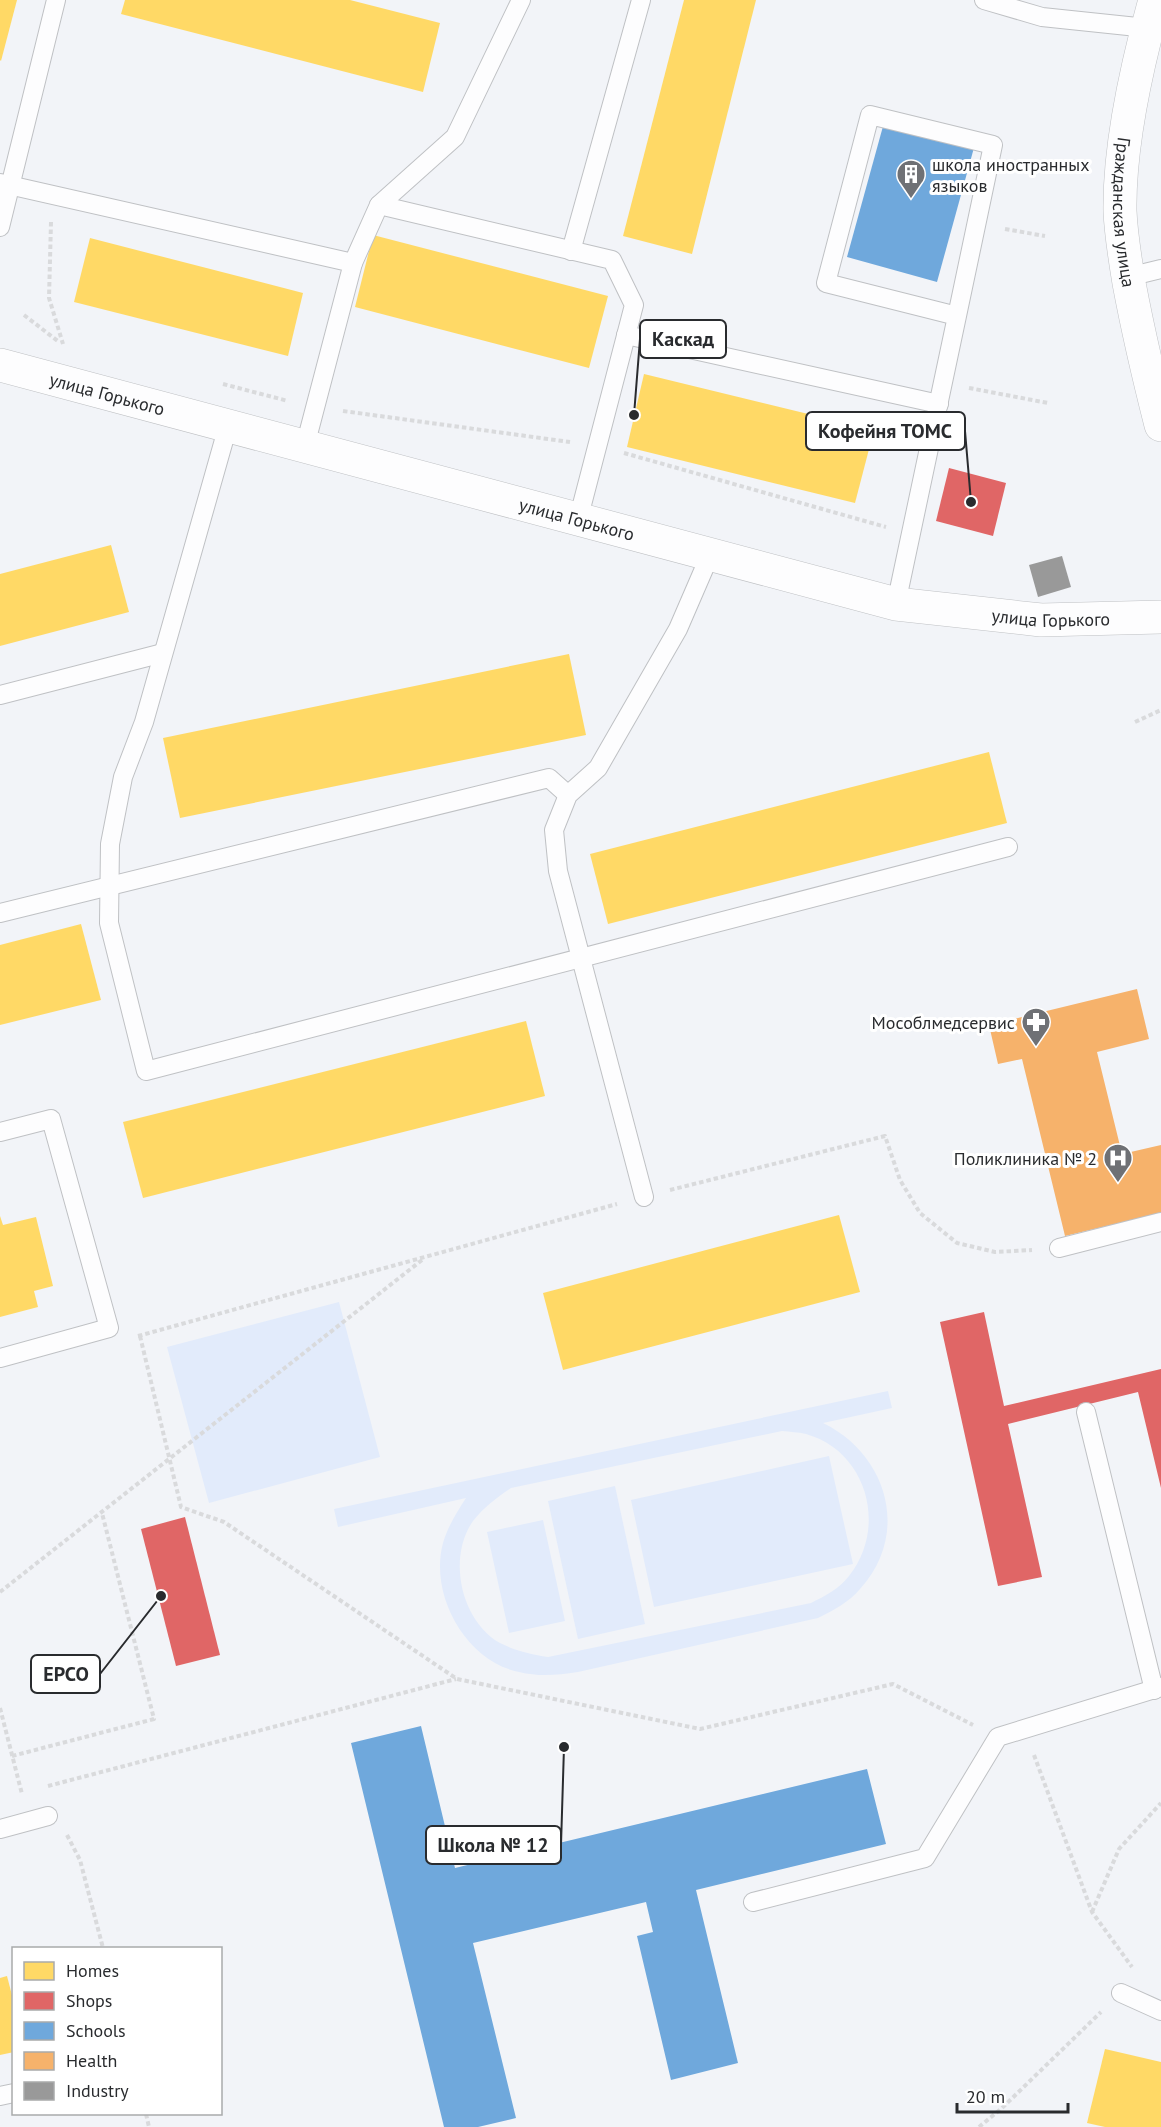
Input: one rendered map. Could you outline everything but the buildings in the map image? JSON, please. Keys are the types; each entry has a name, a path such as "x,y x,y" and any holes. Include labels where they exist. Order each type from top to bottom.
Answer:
{"street":[{"name":"Гражданская улица","path":"1151,14 1124,150 1120,211 1135,318 1161,425"},
{"name":"улица Горького","path":"0,365 896,604 1041,620 1161,617"}],"lane":[{"path":"0,227 5,184 56,0"},
{"path":"305,446 353,263 379,205 455,137 521,0"},
{"path":"571,251 641,0"},
{"path":"984,0 1042,17 1151,14"},
{"path":"896,604 944,383 993,145 870,115 826,282 957,316"},
{"path":"5,184 353,263"},
{"path":"379,205 612,260 633,305 578,520"},
{"path":"1128,277 1161,269"},
{"path":"626,335 939,404"},
{"path":"228,426 144,722 123,777 110,844 109,922 146,1071 581,960 1008,847"},
{"path":"644,1197 558,871 554,830 568,795 598,768 678,629 710,555"},
{"path":"0,695 163,653"},
{"path":"0,913 549,778 568,795"},
{"path":"0,1132 51,1119 109,1328 0,1358"},
{"path":"1059,1248 1161,1222"},
{"path":"753,1902 925,1858 998,1737 1157,1688 1086,1412"},
{"path":"0,1829 48,1816"},
{"path":"1121,1993 1161,2011"}],"path":[{"path":"24,315 63,345 49,298 52,195"},
{"path":"976,224 1045,236"},
{"path":"212,382 315,407 597,446 911,535"},
{"path":"944,383 1048,403"},
{"path":"1135,722 1161,710"},
{"path":"109,1328 140,1336 644,1197 885,1136 900,1180 920,1213 957,1243 995,1252 1059,1248"},
{"path":"0,1592 425,1257"},
{"path":"140,1336 181,1507 224,1522 457,1679 700,1729 893,1684 998,1737"},
{"path":"12,1756 154,1719 102,1512"},
{"path":"44,1787 457,1679"},
{"path":"1024,1729 1092,1912 1134,1969"},
{"path":"21,1793 33,1790"},
{"path":"1092,1912 1119,1849 1161,1803"},
{"path":"979,2127 1002,2108 1121,1993"}],"shaded area":[{"path":"339,1302 380,1457 209,1503 167,1347"},
{"path":"888,1391 892,1408 823,1423 845,1437 863,1454 876,1474 885,1497 888,1520 885,1544 876,1567 851,1598 818,1618 578,1672 534,1675 500,1665 482,1654 468,1640 456,1622 441,1583 440,1563 447,1531 466,1498 338,1527 334,1509","holes":["782,1431 806,1434 827,1443 844,1456 857,1473 865,1493 869,1514 867,1536 861,1557 845,1581 827,1595 811,1603 548,1657 524,1652 500,1643 476,1620 467,1604 462,1588 460,1570 465,1536 481,1511 511,1488"]},
{"path":"829,1456 853,1564 654,1607 631,1500"},
{"path":"615,1486 645,1624 578,1639 548,1501"},
{"path":"543,1520 565,1621 509,1633 487,1532"}],"place":[{"name":"школа иностранных языков","path":"911,200"},
{"name":"Каскад","path":"634,415"},
{"name":"Кофейня ТОМС","path":"971,502"},
{"name":"Мособлмедсервис","path":"1036,1048"},
{"name":"Поликлиника № 2","path":"1118,1184"},
{"name":"ЕРСО","path":"161,1596"},
{"name":"Школа № 12","path":"564,1747"}]}
